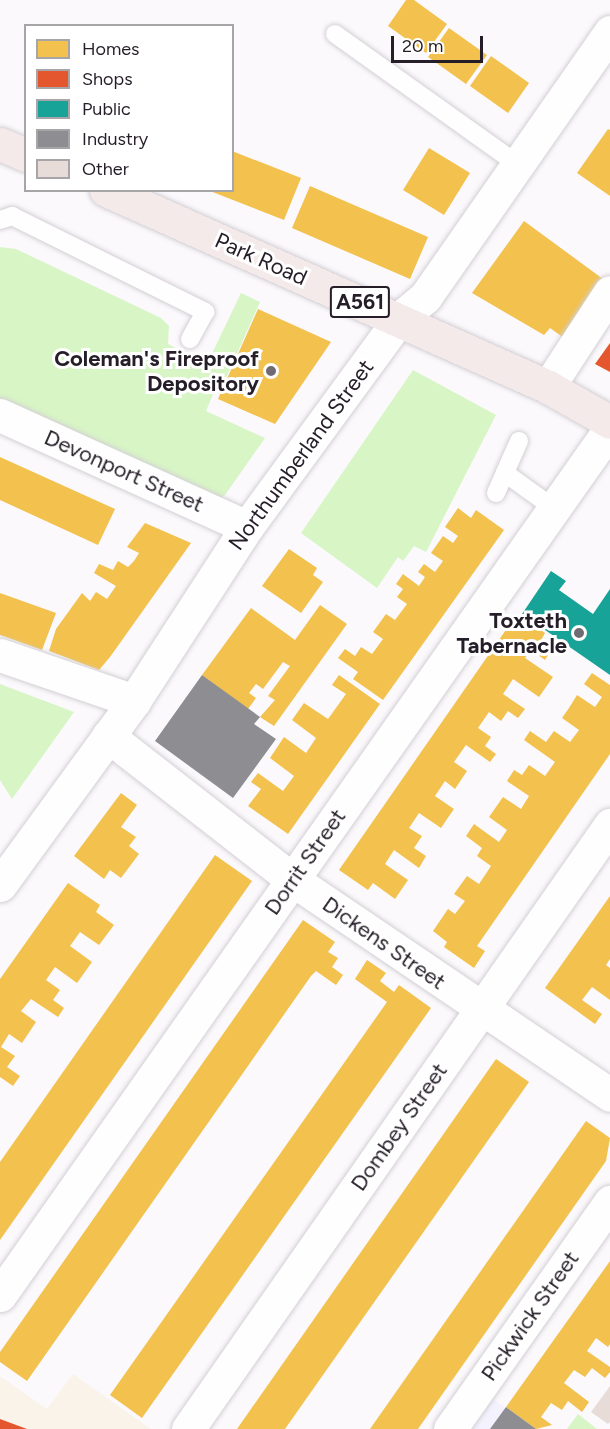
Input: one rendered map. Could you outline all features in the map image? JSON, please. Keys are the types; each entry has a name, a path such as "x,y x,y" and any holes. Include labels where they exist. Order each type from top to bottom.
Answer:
{"highway":[{"path":"0,144 24,154"},
{"name":"Park Road","path":"111,192 548,387 610,422"}],"street":[{"name":"Northumberland Street","path":"0,885 134,701 247,528 399,319 426,296 610,32"},
{"path":"548,387 610,292"},
{"name":"Devonport Street","path":"0,415 247,528"},
{"name":"Dorrit Street","path":"0,1295 610,429"},
{"path":"0,655 134,701"},
{"name":"Dickens Street","path":"108,736 293,880 480,1010 610,1095"},
{"name":"Dombey Street","path":"188,1429 610,825"},
{"name":"Pickwick Street","path":"450,1429 610,1202"}],"lane":[{"path":"335,34 517,164"},
{"path":"0,220 12,216 205,312 190,339"},
{"path":"496,493 519,441"},
{"path":"505,473 555,509"}],"shaded area":[{"path":"73,1374 151,1429 0,1429 0,1376 47,1409"},
{"path":"491,1398 536,1429 469,1429"}],"green space":[{"path":"0,247 16,249 161,318 169,326 168,344 207,364 241,293 260,302 219,394 214,392 206,411 265,438 225,495 221,498 0,402"},
{"path":"413,370 496,415 426,552 414,546 403,561 398,557 377,588 301,533"},
{"path":"0,684 74,712 12,799 0,780"},
{"path":"578,1414 597,1429 567,1429"}],"building: Homes":[{"path":"406,0 414,0 447,24 426,53 388,26"},
{"path":"449,28 487,55 466,84 428,57"},
{"path":"491,56 529,83 508,113 470,86"},
{"path":"608,129 610,130 610,196 577,173"},
{"path":"429,148 470,173 444,215 403,190"},
{"path":"234,152 301,178 284,220 213,192 234,192"},
{"path":"310,186 428,237 410,279 292,228"},
{"path":"524,221 603,279 564,338 550,328 544,335 472,293"},
{"name":"Coleman's Fireproof Depository","path":"258,309 331,342 275,424 218,399"},
{"path":"0,457 115,509 98,545 0,500"},
{"path":"458,508 471,518 476,510 504,530 383,700 353,679 358,672 338,658 345,649 355,656 361,647 372,654 383,639 373,632 386,614 395,620 407,604 397,597 403,589 396,584 403,574 419,586 425,577 418,572 424,564 435,572 443,561 431,553 443,536 453,543 458,536 445,527"},
{"path":"145,523 191,543 110,657 99,670 49,651 56,629 82,593 90,601 96,592 107,599 116,586 94,573 99,564 113,570 118,561 128,567 139,553 127,547"},
{"path":"289,549 317,568 313,575 323,582 301,613 262,586"},
{"path":"0,593 56,613 42,650 0,635"},
{"path":"320,605 347,624 274,726 260,717 275,700 268,696 290,666 283,662 263,689 256,684 249,693 256,698 248,709 202,675 251,608 295,640"},
{"path":"517,614 545,633 540,642 551,650 545,660 531,650 525,658 553,677 539,697 513,679 503,694 525,709 518,718 508,711 501,721 489,712 478,728 491,737 485,746 496,754 490,762 466,745 454,762 467,771 455,789 445,781 435,796 454,809 441,828 419,813 409,828 422,836 414,848 426,856 419,868 394,850 385,864 408,880 395,899 373,883 368,890 339,870"},
{"path":"592,673 610,685 610,754 477,946 485,951 474,968 444,947 447,942 433,931 448,909 455,914 465,901 454,894 467,876 479,884 491,866 477,856 482,848 466,836 474,824 499,842 507,830 489,817 503,797 521,809 529,796 507,781 514,770 522,775 529,765 545,776 555,762 524,740 530,731 546,742 554,731 570,742 579,730 562,718 577,695 595,707 602,697 584,684"},
{"path":"339,675 380,704 288,834 248,806 261,789 251,782 258,773 283,791 294,776 270,758 284,737 306,753 316,738 292,720 304,703 328,719 346,694 332,685"},
{"path":"121,793 137,805 121,827 136,837 129,846 139,854 121,878 110,870 104,879 74,856"},
{"path":"215,855 252,881 0,1240 0,1162"},
{"path":"68,883 100,905 96,912 114,925 99,945 80,932 70,946 92,962 77,983 55,967 46,980 60,990 53,1000 64,1008 58,1017 31,999 21,1011 36,1022 22,1043 9,1034 1,1047 15,1056 7,1067 20,1076 13,1086 0,1077 0,979"},
{"path":"610,896 610,959 606,965 610,968 610,1000 592,987 582,1000 602,1014 595,1024 545,988"},
{"path":"303,920 335,942 328,952 338,958 332,967 343,975 336,985 316,971 311,976 27,1381 0,1362 0,1352"},
{"path":"367,960 386,973 380,981 394,992 399,985 431,1008 142,1418 110,1395 387,1002 355,979"},
{"path":"496,1059 529,1082 285,1429 237,1429"},
{"path":"586,1121 610,1138 606,1161 418,1429 370,1429"},
{"path":"610,1261 610,1344 608,1347 596,1338 587,1351 610,1367 610,1372 605,1378 592,1368 585,1377 574,1370 564,1383 589,1402 582,1412 568,1401 562,1410 551,1403 541,1417 552,1425 536,1429 506,1407"}],"building: Shops":[{"path":"610,343 610,372 595,364"},
{"path":"0,1419 27,1429 0,1429"}],"building: Public":[{"name":"Toxteth Tabernacle","path":"551,571 566,581 559,590 593,614 610,589 610,675 522,614"}],"building: Industry":[{"path":"202,675 260,717 254,724 276,739 233,798 155,741"},
{"path":"506,1407 536,1429 490,1429"}],"building: Other":[{"path":"610,1386 610,1422 608,1424 591,1412"}],"place":[{"name":"Coleman's Fireproof Depository","path":"271,371"},
{"name":"Toxteth Tabernacle","path":"579,633"}]}
